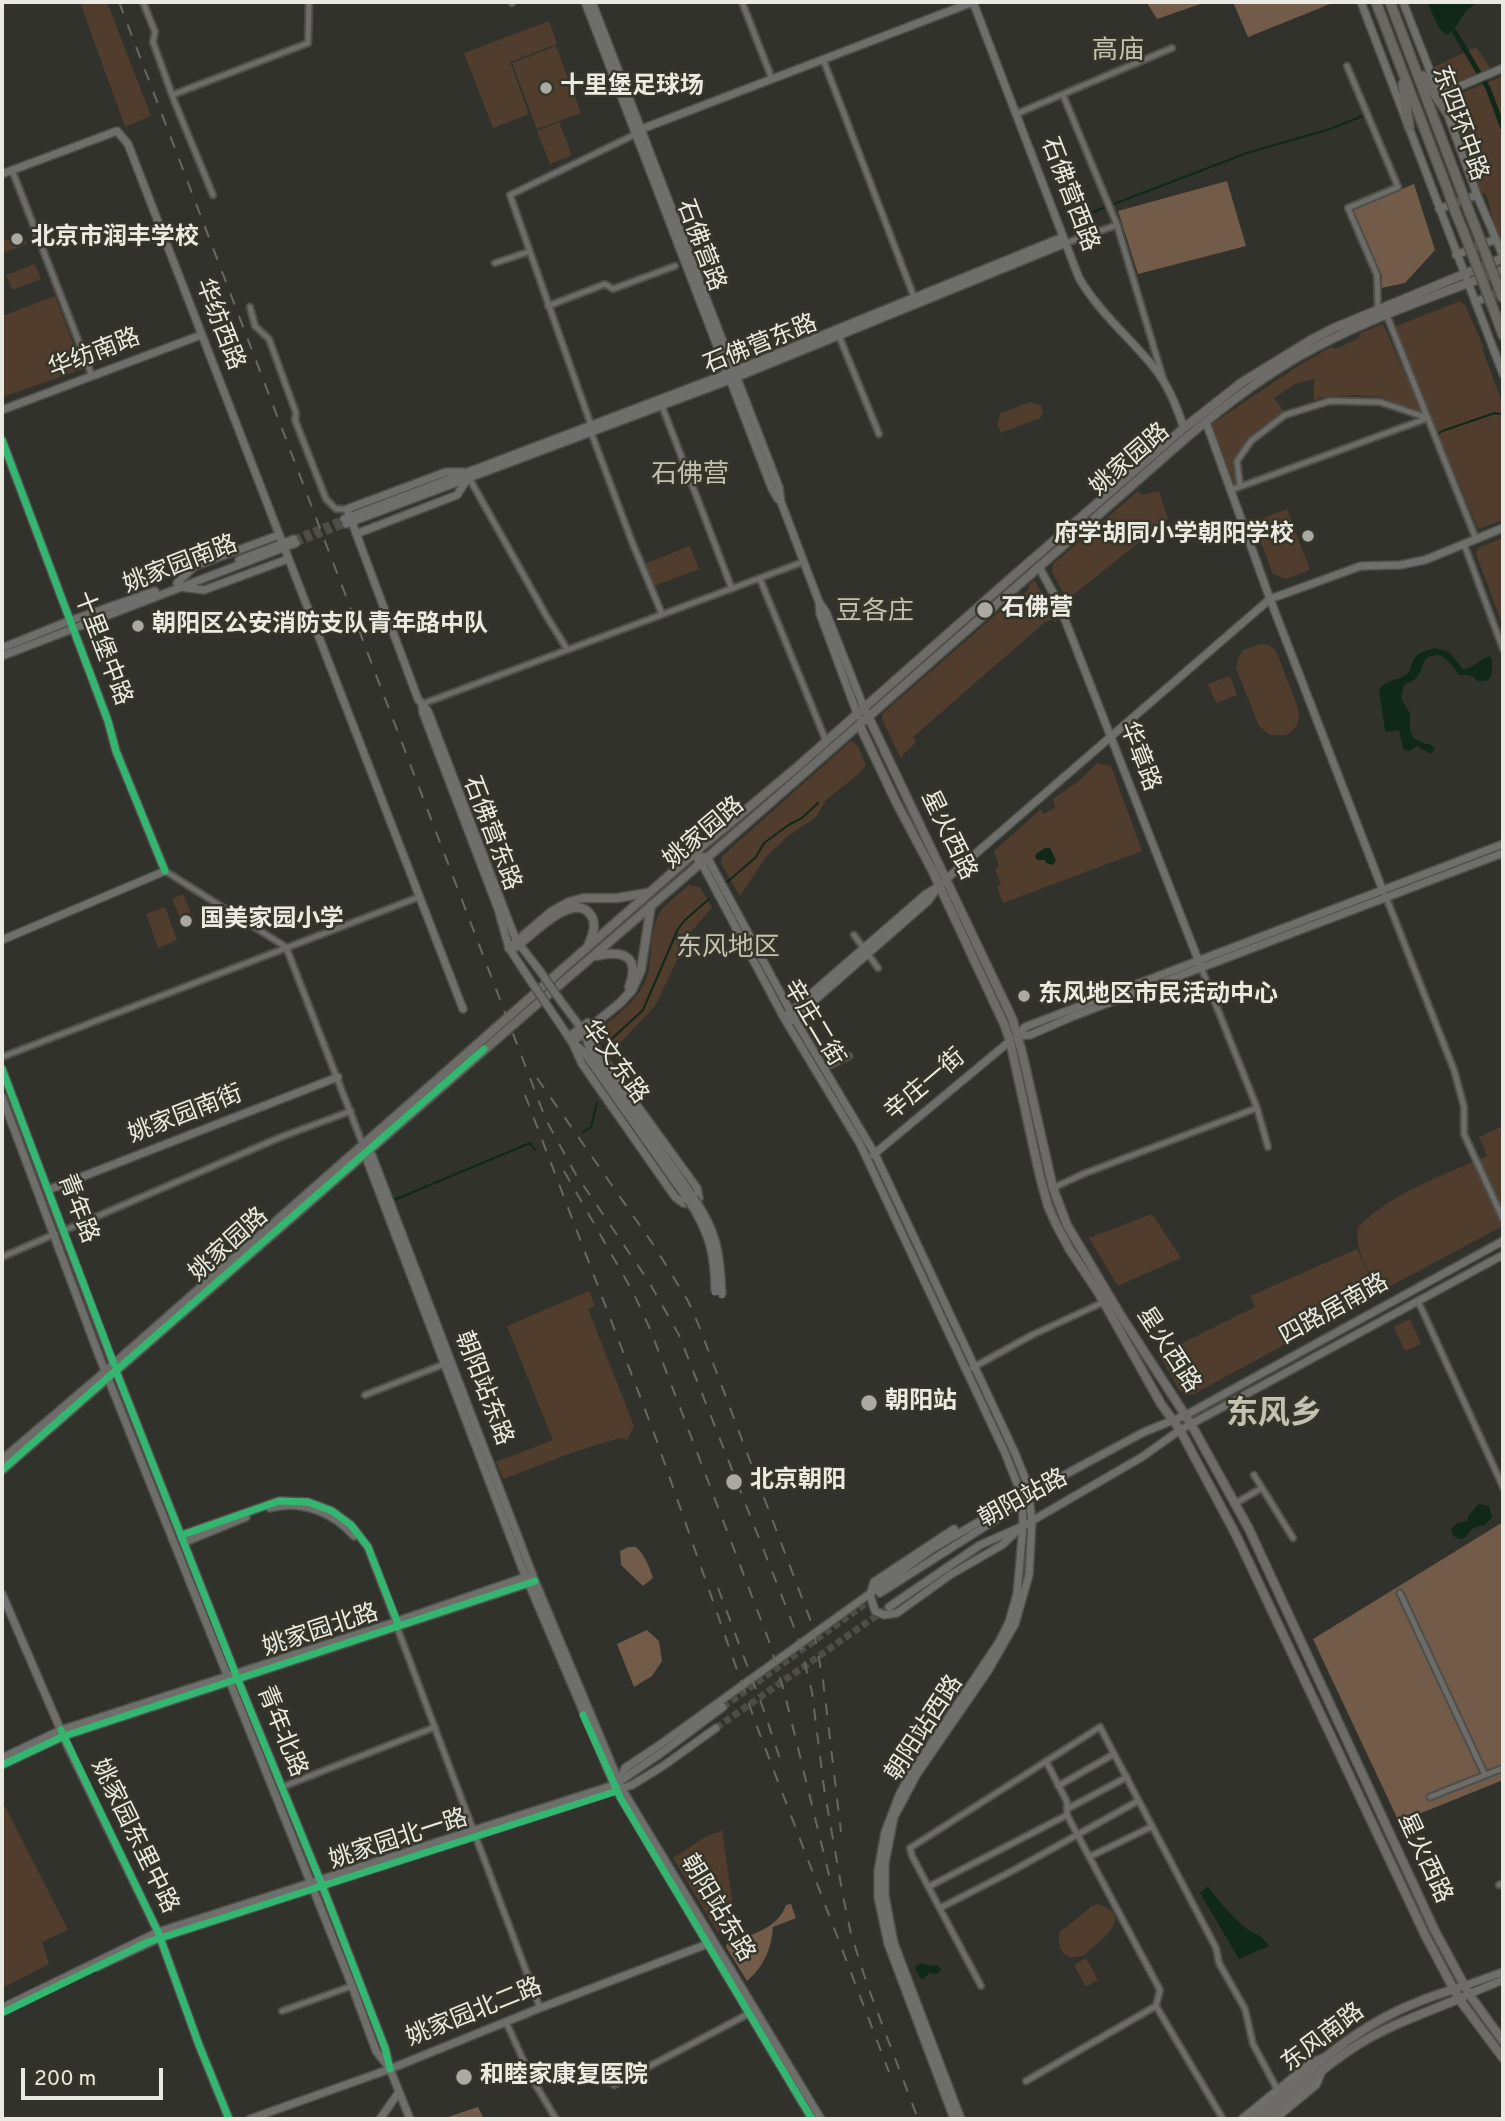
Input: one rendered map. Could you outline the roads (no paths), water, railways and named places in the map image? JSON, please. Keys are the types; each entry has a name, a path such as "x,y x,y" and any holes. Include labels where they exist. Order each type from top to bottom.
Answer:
{"highway":[{"name":"东四环中路","path":"1376,2 1503,335"},
{"name":"东四环中路","path":"1390,2 1503,299"},
{"path":"1415,63 1447,112"},
{"path":"1401,68 1409,127"}],"main road":[{"name":"姚家园路","path":"2,1470 115,1367 704,860 1012,577 1182,429 1241,383 1335,328 1464,274 1503,253"},
{"name":"姚家园路","path":"366,1150 650,892 827,741 862,716 1039,567 1236,397 1314,347 1503,270"},
{"name":"星火西路","path":"862,716 947,879 1012,1018 1048,1206 1062,1236 1186,1415 1249,1528 1435,1931 1467,1990 1503,2041"},
{"name":"星火西路","path":"862,716 896,802 1014,1039 1053,1188 1067,1225 1161,1404 1180,1430 1237,1535 1426,1937 1459,1998 1503,2058"},
{"path":"510,949 551,912 569,902 584,898 617,898 650,892"},
{"path":"582,1030 628,996 637,981 651,905"},
{"path":"518,942 556,915 575,907 586,910 593,919 593,934 586,950"},
{"path":"571,1039 622,995 632,979 630,962 624,955 611,952 593,956"},
{"name":"姚家园路","path":"2,1460 107,1375"},
{"name":"东风南路","path":"1253,2119 1367,2028 1389,2015 1454,1989 1467,1990"},
{"name":"东风南路","path":"1265,2119 1359,2044 1388,2028 1459,1998 1467,1990"}],"street":[{"path":"143,2 155,32 153,42 172,95 213,195"},
{"path":"172,95 308,43 309,2"},
{"name":"石佛营路","path":"585,2 732,376 772,489 781,502 819,602 820,614 862,716"},
{"name":"石佛营路","path":"592,2 637,132"},
{"path":"742,2 772,79"},
{"name":"石佛营西路","path":"637,132 973,2 1080,278 1097,306 1164,381 1170,390 1182,429"},
{"name":"东四环中路","path":"1361,2 1503,374"},
{"name":"东四环中路","path":"1403,2 1477,195 1503,253"},
{"path":"1016,114 1172,48"},
{"path":"822,60 914,298"},
{"path":"1347,66 1398,187 1348,208 1377,275 1378,310"},
{"path":"1439,95 1500,70"},
{"path":"1063,94 1117,225 1164,381"},
{"name":"华纺西路","path":"12,170 117,131 128,144 463,1009"},
{"path":"637,132 510,195 591,429 632,542 662,614"},
{"path":"2,174 12,170 92,376"},
{"path":"1439,209 1477,195"},
{"path":"1064,240 1117,225"},
{"path":"1457,255 1496,239"},
{"name":"石佛营东路","path":"591,429 662,406 914,298 1064,240"},
{"name":"石佛营东路","path":"468,475 839,336 1064,240"},
{"path":"495,263 528,252"},
{"path":"548,306 605,284 613,289 675,266"},
{"path":"1475,302 1503,291"},
{"path":"250,307 255,326 269,339 296,413 295,420 326,499 336,509 347,509 446,472 468,475"},
{"path":"1387,316 1476,539"},
{"name":"华纺南路","path":"2,410 201,335"},
{"path":"839,336 879,434"},
{"path":"1494,349 1503,345"},
{"path":"1240,486 1237,461 1251,441 1285,415 1330,401 1380,402 1428,418"},
{"path":"662,406 732,589"},
{"path":"1231,490 1428,418"},
{"path":"1206,422 1270,599 1454,1070 1464,1107 1464,1134 1503,1219"},
{"name":"十里堡中路","path":"2,440 108,721 116,751 165,871"},
{"path":"345,522 468,475"},
{"path":"356,534 457,495 468,475"},
{"path":"468,475 567,649"},
{"path":"347,509 422,704 803,562"},
{"path":"789,1018 928,901 939,886 1270,599 1361,566 1413,563 1503,528"},
{"path":"178,585 195,566 279,535"},
{"name":"姚家园南路","path":"2,648 295,541"},
{"path":"1464,544 1503,649"},
{"path":"178,585 204,590 289,559"},
{"name":"华章路","path":"1039,567 1058,602 1200,965"},
{"path":"760,579 827,741"},
{"name":"姚家园南路","path":"2,656 71,625"},
{"name":"石佛营东路","path":"422,704 428,711 518,942"},
{"name":"石佛营东路","path":"422,704 423,713 498,909 510,949"},
{"path":"1385,894 1503,844"},
{"path":"1385,894 1503,853"},
{"path":"692,856 704,860"},
{"name":"辛庄二街","path":"704,860 868,1161 966,1371"},
{"path":"2,940 165,871 286,947 366,1150"},
{"name":"辛庄一街","path":"868,1161 1026,1027 1200,965 1385,894"},
{"path":"2,1057 419,897"},
{"path":"854,935 878,968"},
{"name":"华文东路","path":"518,942 582,1030 589,1047 691,1199"},
{"name":"华文东路","path":"510,949 571,1039 583,1051 691,1199"},
{"path":"1200,965 1257,1108 1268,1147"},
{"name":"辛庄二街","path":"789,1018 824,1068 875,1154 975,1366"},
{"path":"571,1039 582,1064 676,1197 683,1203 691,1204 699,1198 697,1188 582,1030"},
{"path":"824,1068 849,1056"},
{"name":"青年路","path":"2,1069 115,1367"},
{"name":"姚家园南街","path":"48,1190 338,1077"},
{"name":"青年路","path":"2,1097 107,1375"},
{"path":"1053,1188 1257,1108"},
{"path":"63,1231 351,1111"},
{"name":"朝阳站东路","path":"366,1150 531,1579 618,1787 812,2119"},
{"path":"691,1199 711,1226 718,1246 718,1294"},
{"path":"2,1258 55,1234"},
{"name":"四路居南路","path":"1186,1415 1503,1241"},
{"name":"朝阳站路","path":"888,1607 980,1545 1032,1521 1142,1457 1180,1430 1503,1255"},
{"path":"966,1371 1032,1335 1107,1301"},
{"path":"1418,1301 1503,1487"},
{"path":"365,1395 449,1363"},
{"name":"朝阳站西路","path":"954,2119 888,1944 878,1897 878,1871 885,1832 900,1793 999,1642 1009,1622 1017,1594 1027,1483 975,1366"},
{"name":"青年北路","path":"115,1367 183,1538 233,1678 376,2051 390,2069"},
{"name":"朝阳站西路","path":"961,2119 894,1943 885,1896 885,1863 894,1817 917,1774 988,1671 1015,1624 1029,1575 1032,1521 1025,1494 966,1371"},
{"name":"青年北路","path":"107,1375 233,1678 282,1787 385,2048 390,2069 410,2119"},
{"path":"117,1401 121,1396 127,1397"},
{"name":"朝阳站路","path":"1025,1494 1042,1488 1144,1432 1186,1415"},
{"path":"1254,1475 1293,1538"},
{"path":"1234,1504 1262,1488"},
{"path":"880,1593 1003,1515 1025,1494"},
{"path":"618,1787 625,1768 933,1549 1025,1494"},
{"path":"183,1538 275,1506 288,1505 317,1510 340,1522 358,1540 365,1550 396,1624 540,2008"},
{"path":"954,1529 874,1582 870,1595 875,1611 884,1615 897,1613 950,1575 1002,1545 1023,1526"},
{"name":"姚家园北路","path":"2,1758 62,1733 531,1579"},
{"path":"1400,1593 1485,1775"},
{"name":"姚家园东里中路","path":"2,1594 62,1733 159,1935 229,2119"},
{"path":"618,1787 723,1706"},
{"path":"282,1787 435,1727"},
{"path":"981,1986 910,1848 1100,1727 1216,1948 1219,1963 1245,2009 1253,2044 1277,2089"},
{"path":"618,1787 632,1786 716,1728"},
{"name":"姚家园北路","path":"2,1765 62,1733"},
{"path":"1058,1786 1114,1754"},
{"path":"1046,1761 1067,1802 1067,1812 1089,1857 1160,1990 1156,2006 1223,2119"},
{"path":"1430,1797 1503,1768"},
{"path":"930,1886 1127,1777"},
{"name":"姚家园北一路","path":"2,2011 159,1935 618,1787"},
{"path":"940,1908 1138,1801"},
{"path":"1089,1857 1151,1827"},
{"name":"朝阳站东路","path":"710,1942 821,2119"},
{"name":"姚家园北二路","path":"250,2119 390,2069 710,1942"},
{"name":"东风南路","path":"1467,1990 1503,1972"},
{"name":"东风南路","path":"1467,1990 1503,1980"},
{"path":"282,2011 352,1986"},
{"path":"1026,2081 1156,2006"},
{"path":"614,2085 750,2013"},
{"path":"506,2022 531,2077 556,2119"},
{"path":"1242,2119 1312,2062 1330,2055"},
{"path":"1275,2119 1315,2085 1322,2071"},
{"path":"380,2119 399,2092"}],"waterway":[{"path":"1454,31 1488,88 1503,128"},
{"path":"1093,212 1247,153 1330,129 1365,115"},
{"path":"1438,434 1495,413 1500,414"},
{"path":"725,884 756,857 764,843 802,818 818,803"},
{"path":"603,1047 643,1010 678,929 709,899"},
{"path":"583,1132 591,1127 597,1102"},
{"path":"394,1200 530,1143 535,1150"}],"tunnel":[{"path":"294,539 344,519"},
{"path":"296,543 346,524"},
{"path":"723,1707 880,1593"},
{"path":"716,1728 889,1607"}],"railway":[{"path":"119,2 546,1120 575,1173 649,1282 679,1335 792,1622 812,1692 824,1788 851,1934 918,2119"},
{"path":"537,1078 655,1247 688,1301 699,1326 813,1627 823,1680 841,1832"},
{"path":"525,1095 654,1433 756,1724 889,2072"},
{"path":"564,1171 633,1292 650,1329 769,1641 784,1691 831,1883"},
{"path":"718,1588 782,1765"}],"place":[{"name":"十里堡足球场","path":"546,88"},
{"name":"北京市润丰学校","path":"17,239"},
{"name":"府学胡同小学朝阳学校","path":"1308,536"},
{"name":"石佛营","path":"985,610"},
{"name":"朝阳区公安消防支队青年路中队","path":"138,626"},
{"name":"国美家园小学","path":"186,921"},
{"name":"东风地区市民活动中心","path":"1024,996"},
{"name":"朝阳站","path":"869,1403"},
{"name":"北京朝阳","path":"734,1482"},
{"name":"和睦家康复医院","path":"464,2077"}],"district":[{"name":"高庙","path":"1118,53"},
{"name":"石佛营","path":"690,477"},
{"name":"豆各庄","path":"875,614"},
{"name":"东风地区","path":"728,950"},
{"name":"东风乡","path":"1274,1417"}]}
